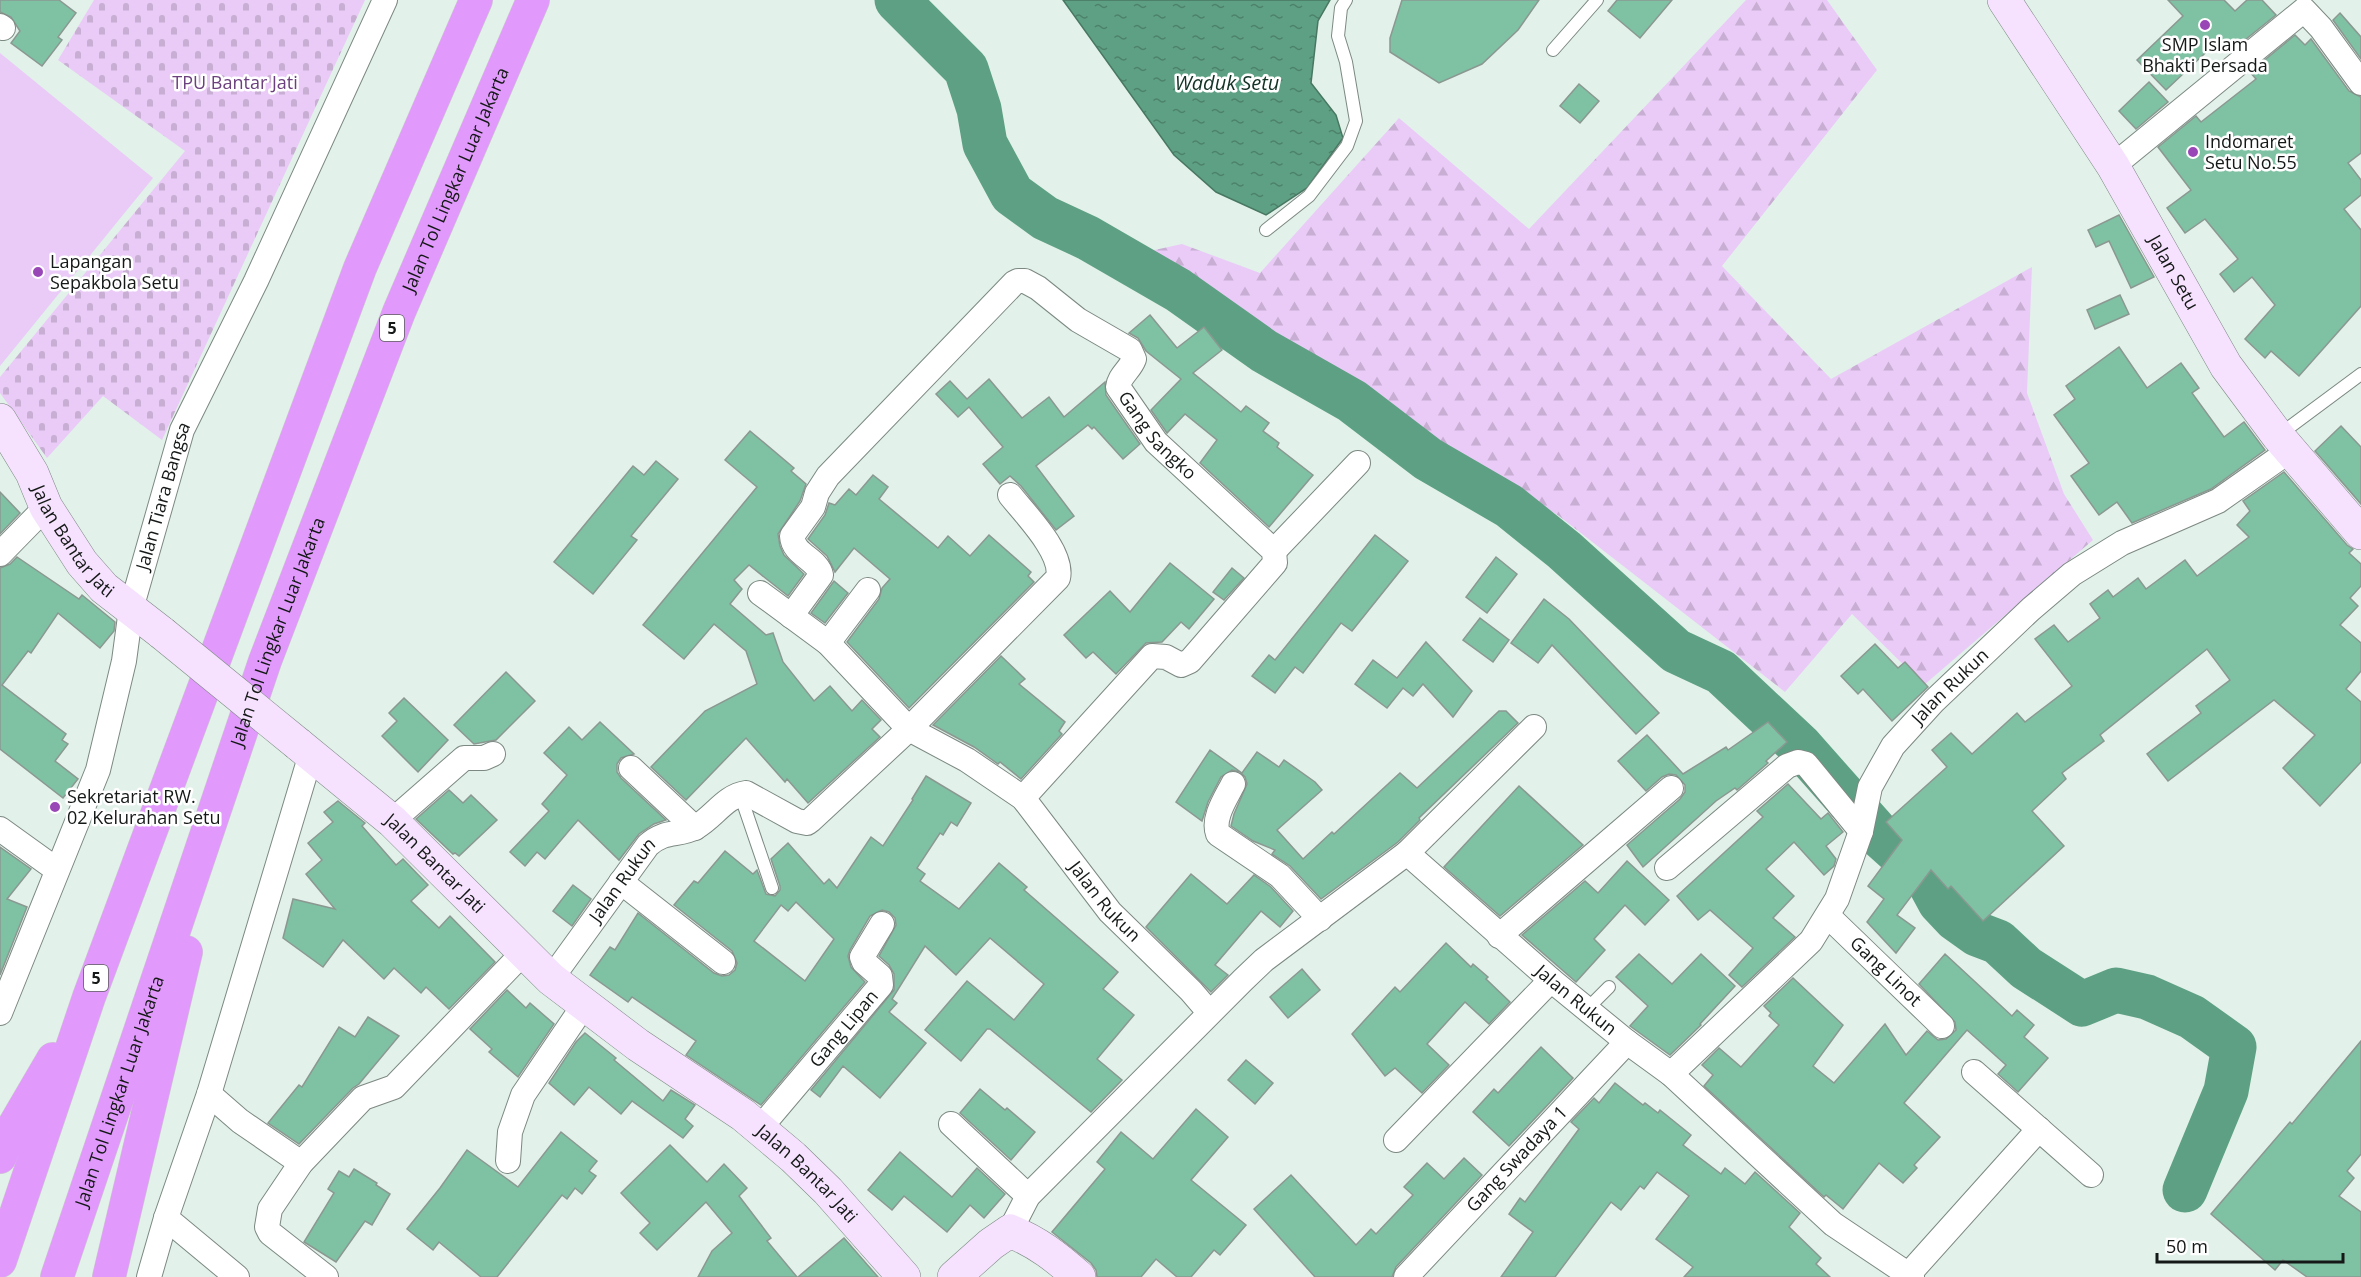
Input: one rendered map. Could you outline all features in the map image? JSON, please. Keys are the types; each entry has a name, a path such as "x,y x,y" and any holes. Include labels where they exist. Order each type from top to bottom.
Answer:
{"highway":[{"name":"5","path":"0,1261 89,997 360,268 476,0"},
{"name":"Jalan Tol Lingkar Luar Jakarta","path":"57,1277 269,650 399,312 533,0"},
{"path":"109,1277 234,751"},
{"path":"0,1157 11,1131 89,997"}],"street":[{"name":"Jalan Tiara Bangsa","path":"0,1013 98,770 124,661 131,609 182,430 256,281 385,0"},
{"name":"Jalan Setu","path":"2004,0 2113,166 2226,366 2284,443 2361,533"},
{"path":"2113,166 2298,5 2321,28 2361,83"},
{"name":"Gang Sangko","path":"791,616 821,575 820,570 800,552 792,541 792,536 813,507 822,484 850,451 1017,280 1025,281 1038,288 1078,320 1130,350 1134,358 1118,381 1118,387 1156,442 1274,551"},
{"name":"Jalan Bantar Jati","path":"0,420 33,473 46,507 94,577 392,821 551,979 667,1065 760,1128 828,1191 904,1277"},
{"name":"Jalan Rukun","path":"1671,1074 1811,941 1837,899 1862,826 1870,787 1893,746 1921,714 2031,609 2072,574 2122,543 2218,501 2284,443"},
{"path":"1023,798 1152,656 1166,657 1180,664 1190,661 1271,570 1276,558 1274,551 1358,463"},
{"path":"740,794 752,794 798,821 807,822 909,729 1058,578 1059,571 1054,552 1010,495"},
{"path":"0,554 46,507"},
{"path":"828,643 868,590"},
{"name":"Jalan Rukun","path":"760,593 828,643 909,729 967,760 1023,798 1110,912 1191,991 1209,1012"},
{"path":"954,1277 1001,1235 1010,1231 1028,1196 1209,1012 1264,960 1407,853 1534,727"},
{"path":"149,1277 166,1218 209,1094 305,749"},
{"path":"392,821 464,758 484,758 493,754"},
{"path":"1667,868 1787,766 1798,762 1806,764 1862,826"},
{"path":"632,768 695,828"},
{"path":"1233,784 1218,815 1216,827 1218,834 1280,876 1320,919"},
{"path":"1499,936 1671,788"},
{"name":"Jalan Rukun","path":"551,979 648,845 664,834 695,828 734,796 740,794"},
{"path":"0,829 57,870"},
{"name":"Jalan Rukun","path":"1407,853 1586,1010 1671,1074 1833,1224 1910,1276"},
{"path":"621,882 723,962"},
{"name":"Gang Linot","path":"1828,916 1942,1026"},
{"name":"Gang Lipan","path":"760,1128 881,985 880,976 864,962 862,957 882,924"},
{"path":"326,1277 276,1240 267,1227 267,1218 274,1200 301,1163 363,1098 394,1087 524,952"},
{"path":"1396,1140 1551,980"},
{"path":"508,1161 510,1132 523,1095 584,1005"},
{"name":"Gang Swadaya 1","path":"1406,1277 1627,1042"},
{"path":"1974,1072 2091,1175"},
{"path":"209,1094 240,1121 301,1163"},
{"path":"951,1124 1028,1196"},
{"path":"1910,1276 2039,1129"},
{"path":"166,1218 237,1277"},
{"path":"1010,1231 1033,1240 1050,1251 1079,1277"}],"lane":[{"path":"1266,230 1309,196 1347,146 1356,121 1346,62 1338,36 1341,8 1346,0"},
{"path":"1553,50 1597,0"},
{"path":"2284,443 2361,374"},
{"path":"740,794 772,888"},
{"path":"1586,1010 1609,987"}],"green space":[{"name":"TPU Bantar Jati","path":"94,0 365,0 162,440 103,396 47,458 0,393 0,377 185,151 58,60"},
{"path":"1746,0 1827,0 1877,70 1722,266 1831,379 2032,267 2027,393 2064,494 2093,540 1924,685 1852,614 1785,692 1559,516 1413,424 1150,251 1182,244 1260,273 1399,118 1529,229"},
{"name":"Lapangan Sepakbola Setu","path":"0,53 153,178 0,366"}],"water":[{"name":"Waduk Setu","path":"1063,0 1330,0 1318,21 1311,83 1336,115 1343,138 1307,188 1266,215 1216,192 1174,155"}],"building":[{"path":"0,0 59,0 76,13 58,37 62,40 42,66 11,43 20,31 11,17 0,12"},
{"path":"1402,0 1539,0 1518,30 1482,64 1439,83 1390,52 1390,38"},
{"path":"1617,0 1672,0 1640,38 1608,11"},
{"path":"2168,0 2224,0 2235,11 2247,0 2262,0 2276,15 2230,52 2219,40 2166,90 2137,60 2183,16"},
{"path":"2340,13 2361,37 2361,59 2333,20"},
{"path":"2295,35 2305,45 2311,39 2349,91 2361,97 2361,153 2348,163 2361,180 2361,195 2344,209 2361,230 2361,306 2299,376 2271,351 2265,358 2245,339 2275,305 2252,277 2234,292 2220,274 2238,259 2205,219 2185,233 2167,208 2191,190 2158,147 2196,116 2201,122 2256,79 2250,72"},
{"path":"2149,82 2168,102 2136,129 2119,111"},
{"path":"1579,84 1599,101 1580,123 1560,106"},
{"path":"2119,215 2154,277 2131,288 2109,241 2096,247 2088,230"},
{"path":"2120,295 2129,314 2095,329 2087,310"},
{"path":"1150,315 1177,348 1204,327 1222,350 1193,373 1241,412 1246,406 1269,423 1263,431 1279,443 1277,447 1313,475 1269,527 1200,463 1217,440 1185,414 1167,433 1151,410 1181,379 1146,351 1138,338 1129,333"},
{"path":"2119,347 2147,388 2181,363 2199,388 2192,393 2224,437 2244,422 2265,450 2211,489 2132,523 2117,502 2099,515 2071,476 2089,463 2054,415 2075,399 2066,386"},
{"path":"989,379 1022,418 1049,397 1064,417 1105,382 1106,395 1140,444 1123,459 1094,427 1092,429 1088,425 1036,466 1074,516 1056,530 1021,486 1010,476 1000,484 983,464 1003,447 969,407 958,417 936,394 950,381 967,399"},
{"path":"2341,426 2361,447 2361,504 2315,451"},
{"path":"750,431 794,468 791,471 806,484 800,501 778,534 784,555 804,574 788,596 749,565 734,580 742,589 730,604 766,635 773,633 783,662 814,701 830,686 852,711 862,700 881,720 872,729 880,737 808,803 787,779 785,782 746,738 686,800 651,767 705,711 757,684 746,651 714,624 684,659 643,625 757,487 725,460"},
{"path":"656,461 678,479 631,536 637,540 593,594 554,562 633,466 644,475"},
{"path":"2284,472 2353,549 2349,553 2361,564 2361,586 2350,598 2358,606 2340,625 2361,643 2361,671 2346,689 2361,702 2361,762 2320,806 2283,768 2315,735 2274,700 2168,781 2147,754 2201,713 2196,706 2230,680 2207,649 2100,735 2104,741 2062,773 2066,779 2032,811 2064,846 1983,921 1951,886 1948,889 1931,870 1897,915 1915,928 1896,953 1867,922 1884,899 1868,886 1902,840 1886,822 1947,767 1932,750 1951,733 1972,754 2017,713 2025,722 2072,686 2035,639 2054,625 2068,642 2100,618 2090,604 2108,590 2113,597 2138,578 2146,589 2185,560 2197,576 2249,537 2237,525 2250,511 2243,501"},
{"path":"873,475 888,487 879,499 938,548 948,536 970,556 989,535 1031,572 1028,576 1034,582 909,708 847,642 879,599 882,588 890,579 854,548 835,572 827,556 808,539 825,515 829,503 835,505 849,489 856,495"},
{"path":"0,492 20,513 0,534"},
{"path":"1375,535 1408,561 1352,631 1341,623 1303,673 1295,667 1275,693 1252,676 1269,655 1275,660"},
{"path":"17,557 79,599 82,595 115,622 114,631 100,648 58,613 31,653 28,651 2,685 66,734 62,740 68,744 55,761 78,779 63,798 0,749 0,568 10,564"},
{"path":"1496,557 1517,574 1487,613 1466,597"},
{"path":"1170,563 1214,599 1189,629 1181,622 1162,642 1146,643 1116,674 1093,652 1086,658 1064,635 1110,591 1130,612"},
{"path":"1232,568 1244,578 1224,600 1213,592"},
{"path":"834,581 848,593 825,623 811,613"},
{"path":"1544,599 1569,619 1659,713 1636,734 1552,645 1538,663 1511,643"},
{"path":"1480,618 1509,640 1493,662 1463,640"},
{"path":"1426,642 1472,691 1453,717 1423,684 1413,696 1403,688 1387,708 1355,684 1373,660 1397,678"},
{"path":"1875,644 1898,668 1905,662 1928,687 1892,721 1863,689 1858,694 1841,676"},
{"path":"1001,656 1025,679 1019,684 1065,722 1059,731 1062,734 1021,779 1000,762 998,764 974,747 933,725"},
{"path":"506,672 535,701 496,740 474,744 454,725"},
{"path":"404,698 448,740 418,772 382,736 397,721 389,713"},
{"path":"1499,711 1506,711 1518,723 1419,818 1420,820 1398,842 1321,899 1290,866 1272,854 1275,850 1253,841 1231,826 1247,784 1240,772 1232,770 1221,777 1208,802 1202,821 1176,802 1210,750 1242,773 1257,752 1279,767 1284,760 1315,782 1322,790 1277,830 1303,859 1332,832 1334,834 1400,773 1417,788"},
{"path":"600,722 634,754 621,758 617,764 617,772 621,778 666,820 654,824 639,834 619,860 578,820 545,859 537,852 525,866 510,852 549,811 542,804 567,775 544,753 569,727 582,740"},
{"path":"1768,722 1787,742 1766,761 1768,763 1737,790 1735,788 1716,801 1643,867 1627,845 1680,799 1685,792 1685,785 1676,775 1669,774 1646,791 1618,761 1647,735 1683,774 1726,747 1728,750"},
{"path":"926,776 971,803 957,826 951,822 943,835 940,833 917,868 925,874 920,881 959,909 999,863 1027,887 1024,890 1118,972 1103,989 1134,1015 1097,1059 1122,1080 1091,1112 990,1029 987,1029 961,1061 925,1030 967,981 1014,1020 1044,984 990,938 956,975 925,946 892,999 897,1003 889,1012 926,1043 880,1098 843,1066 820,1097 811,1090 894,990 894,974 889,965 879,956 896,925 895,918 889,912 882,910 870,916 850,950 848,956 851,967 865,982 761,1105 686,1055 696,1041 632,997 628,1002 590,975 610,947 615,950 638,913 714,973 722,976 729,975 735,970 737,963 732,951 674,905 694,881 698,883 725,851 753,874 757,870 766,894 775,896 780,890 771,859 788,843 824,884 829,879 837,888 871,837 883,846","holes":["796,902 834,939 805,981 754,941 781,905 788,911"]},
{"path":"1788,784 1821,819 1828,813 1843,832 1826,846 1836,859 1834,866 1824,875 1794,842 1766,869 1794,896 1773,918 1795,937 1742,987 1729,975 1753,948 1710,910 1698,920 1677,896 1763,817 1757,811"},
{"path":"1519,786 1583,845 1500,916 1444,867"},
{"path":"449,790 463,803 471,795 497,820 459,856 453,854 416,819"},
{"path":"338,801 365,823 362,826 396,865 403,859 428,885 411,901 439,928 450,916 495,962 449,1009 426,987 421,993 394,968 384,979 343,940 323,967 283,938 293,899 335,909 306,874 322,860 308,843 333,822 324,812"},
{"path":"0,847 31,869 7,899 27,907 0,975"},
{"path":"1627,861 1669,900 1645,925 1625,905 1594,939 1605,950 1576,982 1522,935 1585,881 1598,893"},
{"path":"1191,874 1227,904 1254,875 1271,887 1293,911 1280,927 1261,911 1215,965 1228,975 1211,992 1146,927"},
{"path":"573,885 591,899 572,926 553,911"},
{"path":"1446,943 1471,967 1473,964 1488,977 1486,979 1510,1002 1489,1024 1465,1002 1427,1044 1449,1065 1422,1093 1395,1068 1385,1076 1352,1034 1395,987 1400,992"},
{"path":"1639,954 1672,984 1701,954 1735,986 1701,1025 1670,1055 1630,1026 1648,1006 1616,977"},
{"path":"1945,954 2012,1016 2017,1010 2034,1025 2024,1037 2048,1058 2018,1092 1998,1074 2006,1065 1967,1030 1904,1103 1940,1137 1914,1165 1917,1168 1903,1183 1879,1163 1843,1209 1826,1195 1824,1197 1704,1086 1713,1075 1702,1065 1719,1048 1741,1067 1779,1025 1769,1016 1771,1013 1764,1006 1793,978 1843,1025 1813,1066 1834,1083 1885,1024 1906,1055 1927,1031 1938,1040 1946,1039 1956,1030 1955,1022 1919,984"},
{"path":"1302,969 1320,990 1288,1018 1270,997"},
{"path":"507,990 526,1008 530,1003 554,1024 518,1077 489,1052 492,1049 470,1029"},
{"path":"368,1017 399,1036 359,1084 299,1144 268,1123 299,1085 302,1087 339,1027 355,1037"},
{"path":"585,1033 663,1101 671,1090 695,1105 685,1119 693,1126 683,1138 632,1101 621,1114 589,1087 574,1105 549,1083 576,1042"},
{"path":"2361,1041 2361,1154 2347,1171 2354,1178 2339,1196 2361,1212 2361,1277 2307,1277 2283,1260 2275,1270 2211,1214 2290,1122 2292,1124"},
{"path":"1541,1047 1573,1078 1509,1146 1473,1112 1494,1089 1498,1093"},
{"path":"1246,1060 1273,1083 1255,1104 1228,1080"},
{"path":"1615,1083 1643,1105 1645,1103 1658,1113 1660,1110 1691,1135 1683,1145 1721,1174 1725,1168 1745,1184 1755,1172 1800,1213 1789,1227 1821,1258 1816,1264 1830,1277 1684,1277 1693,1267 1656,1239 1689,1196 1657,1172 1644,1189 1640,1186 1621,1210 1611,1202 1555,1277 1501,1277 1533,1232 1509,1214 1520,1198 1525,1202 1579,1129 1571,1122 1594,1098 1599,1103"},
{"path":"980,1089 1035,1132 1011,1160 960,1113"},
{"path":"1196,1109 1228,1137 1191,1180 1246,1225 1220,1255 1214,1250 1191,1277 1177,1277 1156,1259 1141,1277 1097,1277 1096,1270 1091,1263 1052,1232 1105,1169 1097,1162 1121,1132 1153,1159"},
{"path":"561,1132 597,1161 589,1171 596,1176 582,1194 575,1188 567,1199 562,1195 497,1277 481,1277 439,1242 433,1250 407,1229 467,1150 518,1187"},
{"path":"670,1145 707,1182 724,1164 747,1188 739,1196 771,1238 767,1241 797,1277 698,1277 712,1251 732,1233 706,1202 657,1250 640,1233 650,1223 621,1193"},
{"path":"900,1152 952,1197 977,1168 1005,1194 984,1218 970,1205 947,1232 904,1196 892,1210 868,1190"},
{"path":"1464,1158 1482,1175 1396,1267 1392,1277 1315,1277 1254,1209 1291,1175 1356,1245 1371,1229 1376,1234 1413,1195 1404,1187 1427,1163 1444,1179"},
{"path":"354,1169 390,1194 372,1225 365,1221 336,1262 304,1242 334,1193 328,1189 339,1171 349,1177"},
{"path":"844,1238 878,1277 798,1277"}],"waterway":[{"path":"897,0 966,69 979,109 985,144 1012,194 1045,218 1088,238 1178,290 1264,351 1352,401 1428,459 1509,506 1564,550 1676,651 1721,672 1800,746 1878,834 1927,878 1940,902 1956,919 1977,934 1998,942 2026,968 2082,1004 2116,990 2147,997 2192,1017 2234,1047 2226,1091 2185,1190"}],"place":[{"name":"SMP Islam Bhakti Persada","path":"2205,25"},
{"name":"Indomaret Setu No.55","path":"2193,152"},
{"name":"Lapangan Sepakbola Setu","path":"38,272"},
{"name":"Sekretariat RW. 02 Kelurahan Setu","path":"55,807"}]}
